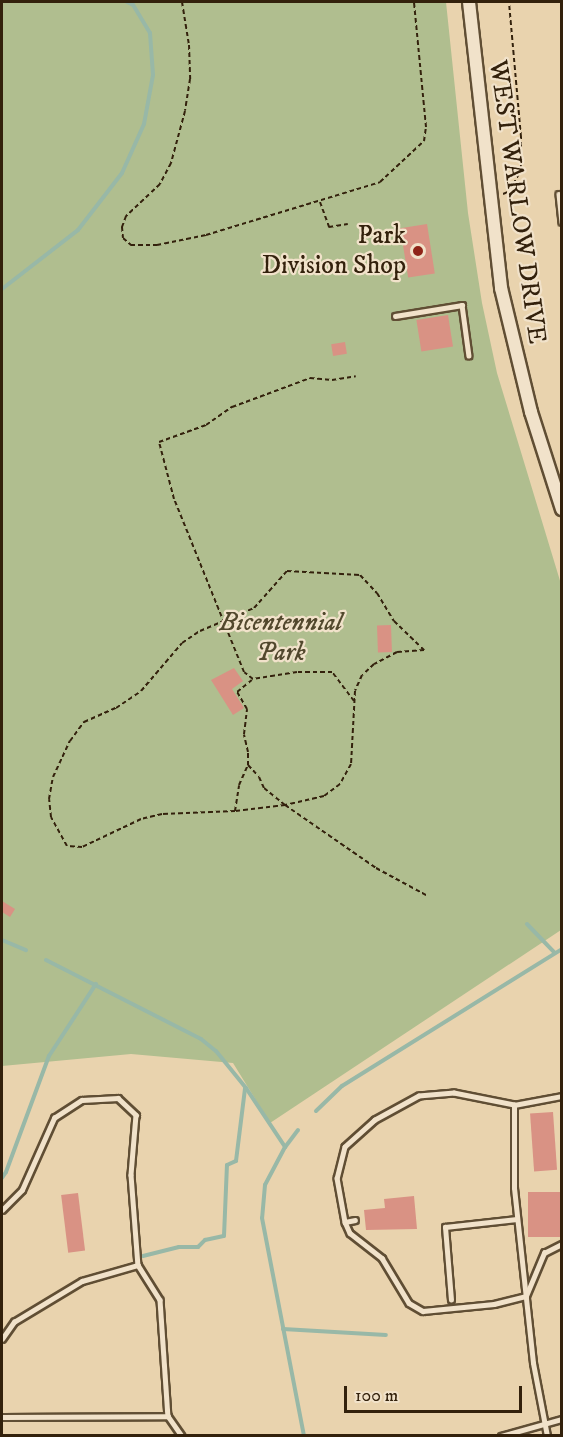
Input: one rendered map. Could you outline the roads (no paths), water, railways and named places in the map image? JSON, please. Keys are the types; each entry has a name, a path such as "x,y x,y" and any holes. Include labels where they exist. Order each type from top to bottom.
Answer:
{"street":[{"name":"WEST WARLOW DRIVE","path":"469,2 501,288 514,351 561,509"}],"lane":[{"path":"559,194 561,222"},
{"path":"395,316 462,306 469,356"},
{"path":"526,1296 494,1304 423,1311 409,1303 382,1258 350,1233 345,1222 337,1178 345,1147 375,1120 419,1096 454,1093 514,1105 561,1096"},
{"path":"2,1210 22,1190 54,1118 82,1100 118,1098 136,1115 131,1175 138,1265 160,1300 168,1416 182,1436"},
{"path":"514,1105 514,1188 517,1219 533,1363 547,1436"},
{"path":"451,1300 445,1227 517,1219"},
{"path":"345,1222 355,1220"},
{"path":"526,1296 544,1253 561,1244"},
{"path":"2,1339 14,1322 82,1281 138,1265"},
{"path":"2,1417 168,1416"},
{"path":"501,1436 561,1419"}],"waterway":[{"path":"2,289 78,230 122,173 144,124 153,75 150,33 133,5 127,2"},
{"path":"527,924 555,953"},
{"path":"2,940 26,950"},
{"path":"316,1111 342,1086 562,949"},
{"path":"46,960 201,1039 216,1051 246,1088 285,1147"},
{"path":"2,1178 49,1056 96,984"},
{"path":"143,1256 179,1247 198,1247 205,1240 224,1236 227,1165 236,1161 245,1089"},
{"path":"298,1130 285,1147 265,1185 262,1218 304,1436"},
{"path":"283,1329 386,1335"}],"place":[{"name":"Park Division Shop","path":"418,251"}],"park label":[{"name":"Bicentennial Park","path":"281,638"}]}
